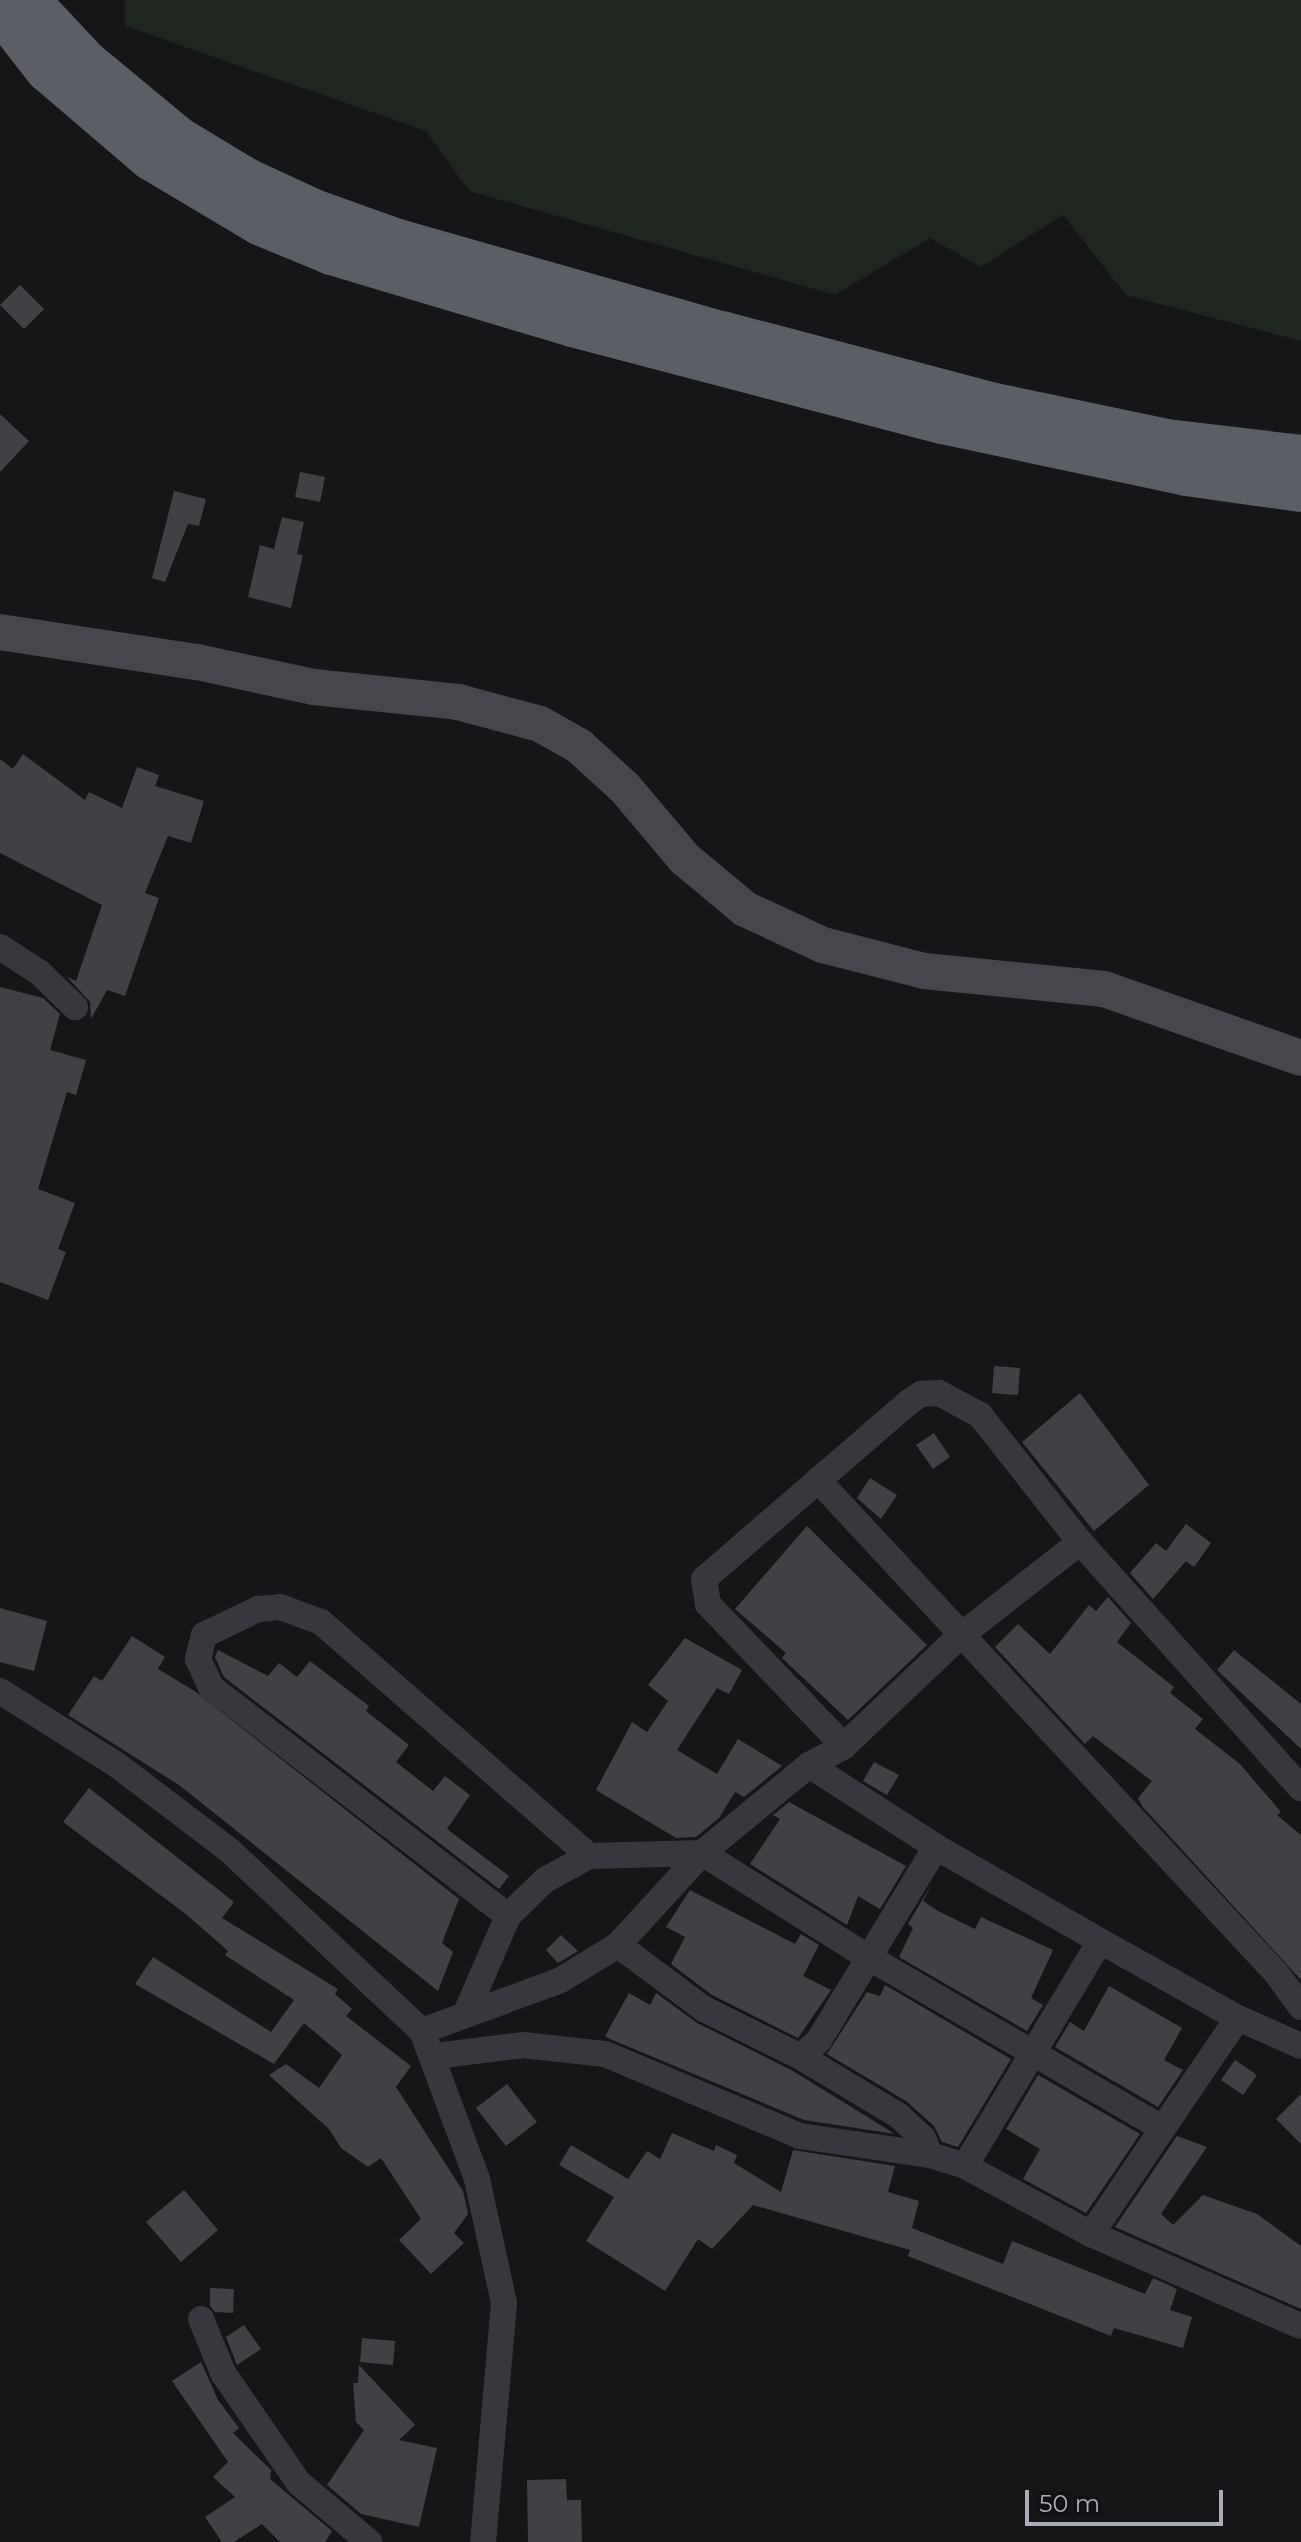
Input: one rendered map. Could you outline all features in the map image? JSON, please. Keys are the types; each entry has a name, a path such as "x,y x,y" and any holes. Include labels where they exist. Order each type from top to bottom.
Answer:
{"highway":[{"path":"29,0 86,61 179,138 247,179 314,210 398,240 707,328 995,404 1167,440 1301,456"},
{"path":"0,11 46,70 150,159 259,224 331,254 572,326 927,419 1186,475 1301,491"}],"main road":[{"path":"0,632 197,662 314,687 458,702 540,724 579,746 614,777 685,859 745,909 823,945 924,971 1104,989 1301,1058"}],"street":[{"path":"0,947 40,973 75,1007"},
{"path":"844,1746 703,1595 704,1579 909,1402 921,1394 939,1393 980,1415 1080,1542 1301,1788"},
{"path":"818,1480 959,1637 1199,1888 1301,2007"},
{"path":"422,2031 559,1981 618,1945 702,1853 809,1765 844,1746 959,1637 1080,1542"},
{"path":"508,1916 211,1687 198,1659 204,1635 258,1609 280,1607 321,1622 589,1856"},
{"path":"0,1691 117,1765 229,1850 422,2031 435,2056 477,2179 504,2303 483,2542"},
{"path":"809,1765 936,1847 1100,1941 1238,2018 1301,2046"},
{"path":"801,2057 819,2040 936,1847"},
{"path":"466,2013 508,1916 545,1880 589,1856 702,1853 868,1957 1163,2129"},
{"path":"965,2166 1100,1941"},
{"path":"618,1945 704,2009 801,2057 898,2115 923,2138 930,2155"},
{"path":"1091,2234 1238,2018"},
{"path":"435,2056 523,2045 605,2054 800,2136 930,2155 965,2166 1091,2234 1301,2326"},
{"path":"201,2319 223,2373 299,2483 369,2542"}],"shaded area":[{"path":"125,0 1301,0 1301,341 1126,295 1063,215 981,267 930,238 835,295 469,191 426,131 125,26"}],"building":[{"path":"20,285 44,309 24,329 0,305"},
{"path":"0,414 29,441 0,472"},
{"path":"300,472 325,477 320,502 295,497"},
{"path":"174,491 206,499 199,526 188,524 165,582 152,578"},
{"path":"282,517 304,522 297,554 303,555 291,608 248,597 260,545 274,549"},
{"path":"23,754 85,800 89,792 122,808 137,767 159,775 155,786 204,801 191,843 168,836 145,893 159,898 125,996 107,990 91,1019 90,1002 67,977 76,981 102,905 0,853 0,759 13,769"},
{"path":"0,987 43,998 60,1014 50,1050 86,1060 76,1095 67,1092 38,1189 75,1203 58,1249 66,1252 48,1300 0,1282"},
{"path":"994,1366 1020,1368 1018,1395 992,1393"},
{"path":"1080,1393 1149,1485 1094,1531 1022,1442"},
{"path":"934,1433 950,1457 933,1469 916,1445"},
{"path":"870,1478 897,1495 881,1519 857,1498"},
{"path":"1186,1524 1211,1543 1194,1567 1186,1561 1153,1599 1130,1573 1156,1543 1166,1551"},
{"path":"807,1526 927,1645 848,1720 782,1658 786,1653 735,1609"},
{"path":"1108,1597 1131,1623 1117,1642 1174,1687 1170,1693 1203,1719 1195,1729 1240,1764 1281,1812 1277,1815 1301,1835 1301,1980 1142,1806 1138,1798 1152,1781 1093,1736 1085,1744 995,1647 1018,1624 1050,1654 1089,1605 1096,1611"},
{"path":"0,1608 47,1621 34,1671 0,1662"},
{"path":"132,1636 165,1657 158,1669 196,1692 459,1899 442,1943 453,1952 438,1991 179,1785 68,1715 94,1676 102,1681"},
{"path":"685,1638 742,1670 729,1694 717,1688 677,1750 717,1774 738,1739 782,1766 744,1797 735,1792 719,1818 696,1837 676,1838 596,1790 632,1722 647,1732 668,1701 648,1685"},
{"path":"218,1650 268,1676 279,1663 297,1677 310,1661 369,1706 366,1711 409,1745 396,1762 433,1791 445,1776 470,1795 447,1829 509,1876 499,1889 224,1677 215,1657"},
{"path":"1234,1650 1301,1704 1301,1749 1217,1670"},
{"path":"874,1762 899,1775 887,1795 863,1781"},
{"path":"89,1788 234,1902 222,1918 338,1989 335,1994 352,2009 346,2016 411,2066 396,2087 463,2191 468,2214 454,2233 464,2243 431,2274 399,2240 421,2219 381,2158 368,2167 341,2148 329,2129 269,2075 286,2064 319,2088 342,2055 304,2023 274,2064 135,1984 153,1957 271,2032 294,2000 225,1955 228,1951 187,1915 63,1822"},
{"path":"789,1802 906,1866 880,1909 858,1896 847,1925 750,1864 780,1819 773,1815"},
{"path":"933,1882 923,1901 938,1911 975,1929 981,1917 1053,1950 1031,1998 1043,2005 1027,2031 899,1957 913,1928 908,1924"},
{"path":"690,1890 795,1944 801,1934 819,1945 803,1976 831,1990 798,2038 712,1995 671,1964 685,1937 666,1927"},
{"path":"561,1935 578,1951 558,1963 546,1950"},
{"path":"885,1985 1011,2059 958,2147 942,2142 934,2126 906,2101 827,2054 867,1992 880,1996"},
{"path":"1109,1986 1182,2028 1164,2060 1183,2070 1158,2107 1055,2047 1070,2022 1084,2031"},
{"path":"629,1993 650,2005 656,1993 697,2023 793,2071 895,2134 804,2120 610,2039 605,2036"},
{"path":"1235,2060 1257,2075 1243,2095 1221,2080"},
{"path":"1038,2075 1140,2134 1086,2213 1023,2179 1040,2149 1006,2129"},
{"path":"507,2084 537,2122 506,2146 476,2108"},
{"path":"1301,2094 1301,2144 1276,2119"},
{"path":"672,2133 714,2151 716,2145 737,2155 734,2163 781,2192 793,2150 895,2166 888,2192 919,2201 912,2228 1003,2264 1012,2241 1145,2294 1153,2278 1177,2289 1170,2310 1192,2317 1183,2348 1114,2328 1111,2336 908,2256 910,2250 753,2205 712,2249 698,2239 665,2291 586,2241 614,2197 559,2165 571,2145 628,2179 647,2151 660,2159"},
{"path":"1177,2136 1207,2147 1161,2214 1173,2225 1203,2195 1257,2214 1301,2246 1301,2309 1115,2227"},
{"path":"184,2190 218,2230 181,2262 146,2222"},
{"path":"210,2288 234,2289 233,2313 215,2312 210,2306"},
{"path":"244,2325 261,2349 237,2365 226,2337"},
{"path":"362,2338 395,2341 393,2365 360,2362"},
{"path":"201,2362 218,2400 239,2428 233,2433 271,2470 270,2479 332,2531 325,2542 280,2542 262,2524 234,2542 222,2542 205,2517 235,2497 213,2477 228,2462 172,2381"},
{"path":"359,2365 415,2425 399,2440 437,2448 419,2527 361,2514 327,2485 364,2430 356,2422 353,2383 358,2383"},
{"path":"566,2479 567,2500 581,2500 582,2542 528,2542 527,2480"}]}
